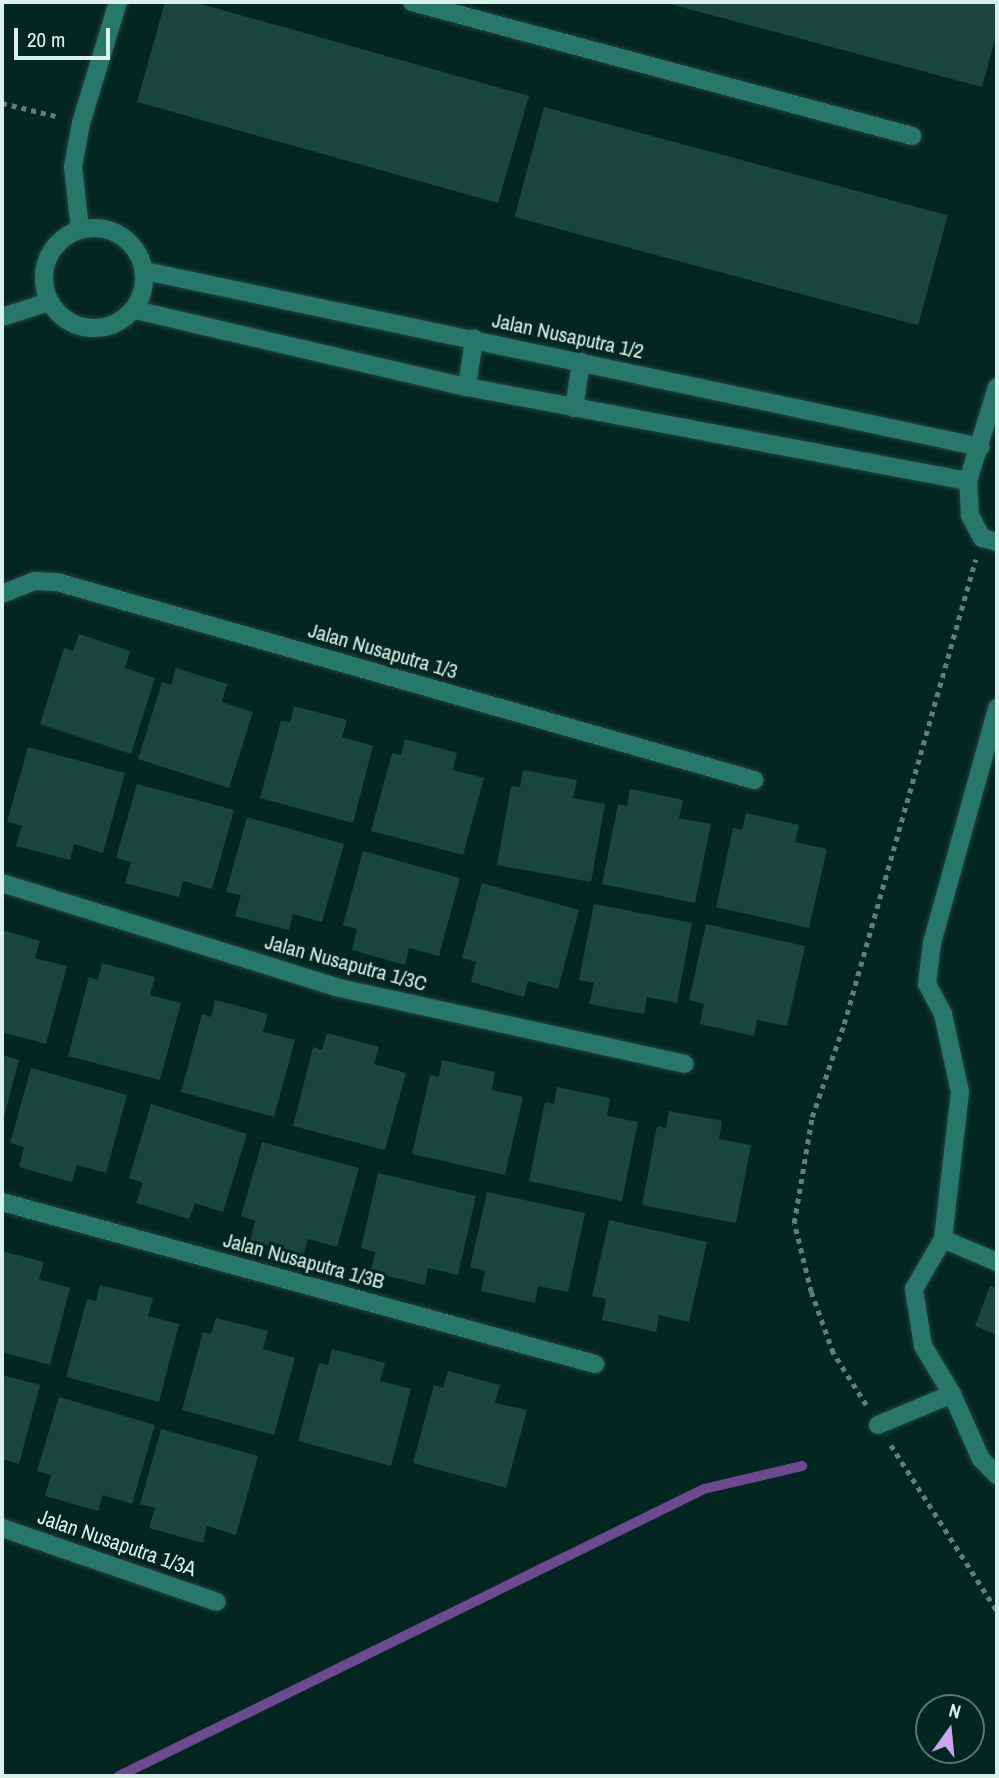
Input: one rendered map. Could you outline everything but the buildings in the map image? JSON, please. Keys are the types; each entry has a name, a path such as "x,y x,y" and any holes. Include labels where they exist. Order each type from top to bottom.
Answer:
{"street":[{"path":"80,229 73,167 81,123 118,2"},
{"path":"412,2 912,136"},
{"path":"102,228 122,235 137,251 145,271 135,310 115,325 90,329 66,321 49,302 43,280 47,258 60,239 80,229 102,228"},
{"name":"Jalan Nusaputra 1/2","path":"145,271 981,447"},
{"path":"2,317 49,302"},
{"path":"135,310 467,387 968,481"},
{"path":"467,387 474,339"},
{"path":"573,408 581,362"},
{"path":"990,540 970,515 968,481 981,447 997,387"},
{"name":"Jalan Nusaputra 1/3","path":"2,594 34,581 57,582 754,780"},
{"path":"997,708 932,943 927,984 943,1014 960,1091 943,1239 914,1289 923,1346 951,1394 981,1459 997,1475"},
{"name":"Jalan Nusaputra 1/3C","path":"2,883 335,987 684,1064"},
{"name":"Jalan Nusaputra 1/3B","path":"2,1202 595,1364"},
{"path":"943,1239 997,1262"},
{"path":"878,1425 951,1394"},
{"name":"Jalan Nusaputra 1/3A","path":"2,1528 217,1602"}],"path":[{"path":"2,103 81,123"},
{"path":"990,540 844,1024 811,1117 794,1223 832,1353 997,1611"}],"waterway":[{"path":"119,1776 704,1489 802,1466"}]}
